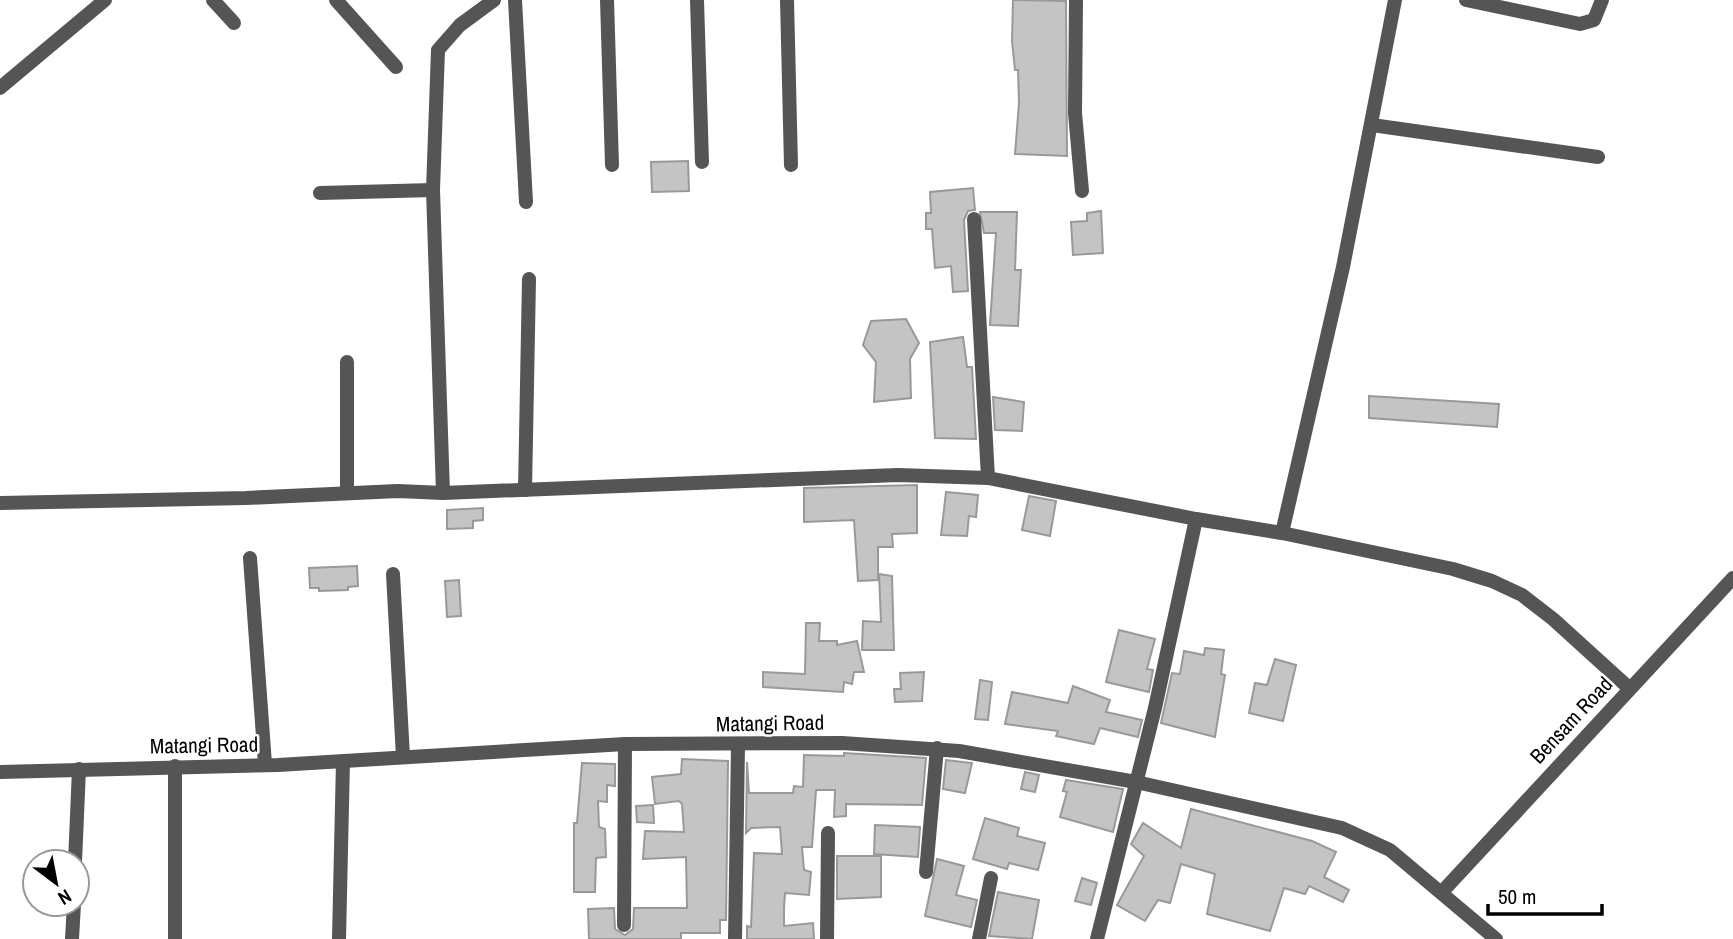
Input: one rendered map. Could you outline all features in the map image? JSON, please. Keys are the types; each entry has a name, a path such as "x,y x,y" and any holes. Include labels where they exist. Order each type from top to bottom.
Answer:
{"street":[{"path":"0,88 105,0"},
{"path":"213,0 234,23"},
{"path":"337,0 396,67"},
{"path":"443,493 433,190 438,50 460,25 494,0"},
{"path":"515,0 526,202"},
{"path":"607,0 612,165"},
{"path":"697,0 702,162"},
{"path":"787,0 791,165"},
{"path":"1076,0 1075,113 1082,191"},
{"path":"1282,533 1372,125 1395,0"},
{"path":"1466,0 1580,24 1594,20 1602,0"},
{"path":"1372,125 1598,157"},
{"path":"320,193 433,190"},
{"path":"974,219 988,478"},
{"path":"525,490 529,279"},
{"path":"346,493 347,362"},
{"path":"0,502 443,493 898,475 988,478 1282,533 1453,569 1492,580 1522,596 1553,619 1629,688"},
{"path":"1097,939 1156,708 1196,519"},
{"path":"250,558 265,764"},
{"path":"393,574 403,758"},
{"name":"Bensam Road","path":"1442,892 1733,578"},
{"name":"Matangi Road","path":"0,772 343,761 625,744 842,743 937,748 988,754 1136,782 1342,828 1390,850 1496,939"},
{"path":"624,925 625,744"},
{"path":"735,939 738,745"},
{"path":"926,872 937,748"},
{"path":"339,939 343,761"},
{"path":"175,766 175,939"},
{"path":"76,848 79,769"},
{"path":"827,939 828,833"},
{"path":"979,939 991,878"},
{"path":"72,939 73,918"}],"building":[{"path":"1013,0 1066,1 1067,156 1015,154 1019,103 1018,70 1015,70 1012,41"},
{"path":"688,161 689,191 652,192 651,162"},
{"path":"973,188 975,210 968,211 964,220 968,291 953,292 951,266 935,268 932,229 926,229 926,213 931,213 930,192"},
{"path":"1101,211 1103,253 1073,255 1071,222 1087,221 1087,213"},
{"path":"980,212 1017,212 1015,270 1021,270 1018,326 990,325 996,233 984,233"},
{"path":"906,319 919,343 910,359 911,398 874,402 876,362 863,345 871,321"},
{"path":"963,337 967,367 972,367 976,439 935,438 930,342"},
{"path":"1369,396 1499,404 1497,427 1369,418"},
{"path":"993,397 1024,402 1022,431 995,430"},
{"path":"917,485 917,533 892,534 893,547 878,547 878,580 858,581 854,520 804,522 804,488"},
{"path":"946,492 978,495 976,517 969,516 967,536 941,535"},
{"path":"1029,496 1056,501 1050,536 1022,530"},
{"path":"483,508 483,520 473,521 473,528 447,529 447,510"},
{"path":"357,566 358,586 348,587 348,590 319,591 319,588 310,588 309,568"},
{"path":"879,574 892,576 894,650 862,650 863,621 881,622"},
{"path":"459,580 461,616 447,617 445,581"},
{"path":"806,623 820,623 819,641 837,641 837,645 857,641 864,672 854,672 852,684 844,682 843,692 763,687 763,672 805,674"},
{"path":"1119,630 1155,639 1147,669 1153,670 1149,692 1106,682"},
{"path":"1205,648 1224,650 1221,674 1225,675 1215,737 1161,723 1172,673 1180,674 1184,651 1204,655"},
{"path":"1275,659 1296,665 1283,721 1249,713 1255,683 1267,685"},
{"path":"924,672 922,701 895,702 894,689 901,689 900,673"},
{"path":"980,680 992,682 988,720 975,719"},
{"path":"1073,686 1110,700 1106,712 1142,720 1138,737 1100,728 1094,744 1056,736 1058,731 1005,724 1012,692 1068,703"},
{"path":"844,753 926,758 922,805 846,804 846,816 834,817 835,790 816,790 812,847 802,847 804,870 811,872 809,895 785,893 784,908 784,926 813,923 814,939 747,939 747,926 751,927 754,853 782,854 780,827 751,828 746,833 747,762 749,793 793,793 794,786 803,787 804,755 844,756"},
{"path":"682,759 728,761 726,920 720,920 720,933 681,933 681,939 589,939 588,909 614,908 615,929 625,935 633,929 634,908 687,908 686,857 643,859 645,831 684,832 682,804 679,801 655,804 652,777 681,774"},
{"path":"946,760 972,763 965,793 943,789"},
{"path":"582,763 615,764 615,786 607,785 607,802 598,801 599,827 605,829 606,857 596,858 595,892 574,892 574,823 577,823"},
{"path":"1025,772 1039,775 1035,792 1021,789"},
{"path":"1066,780 1123,789 1113,832 1060,817 1067,792 1063,791"},
{"path":"653,805 654,823 637,822 636,806"},
{"path":"1191,809 1312,841 1336,852 1324,877 1349,890 1343,902 1309,886 1305,894 1284,888 1270,931 1207,914 1215,874 1181,864 1170,903 1158,900 1145,921 1117,905 1144,856 1131,844 1143,823 1181,848"},
{"path":"985,818 1019,828 1017,836 1045,843 1038,870 1009,863 1007,869 973,859"},
{"path":"875,825 920,827 918,857 874,854"},
{"path":"837,856 881,856 881,897 837,899"},
{"path":"937,859 964,866 956,895 977,900 971,927 925,916"},
{"path":"1082,878 1097,883 1091,905 1075,901"},
{"path":"998,892 1039,900 1032,939 989,936"}]}
